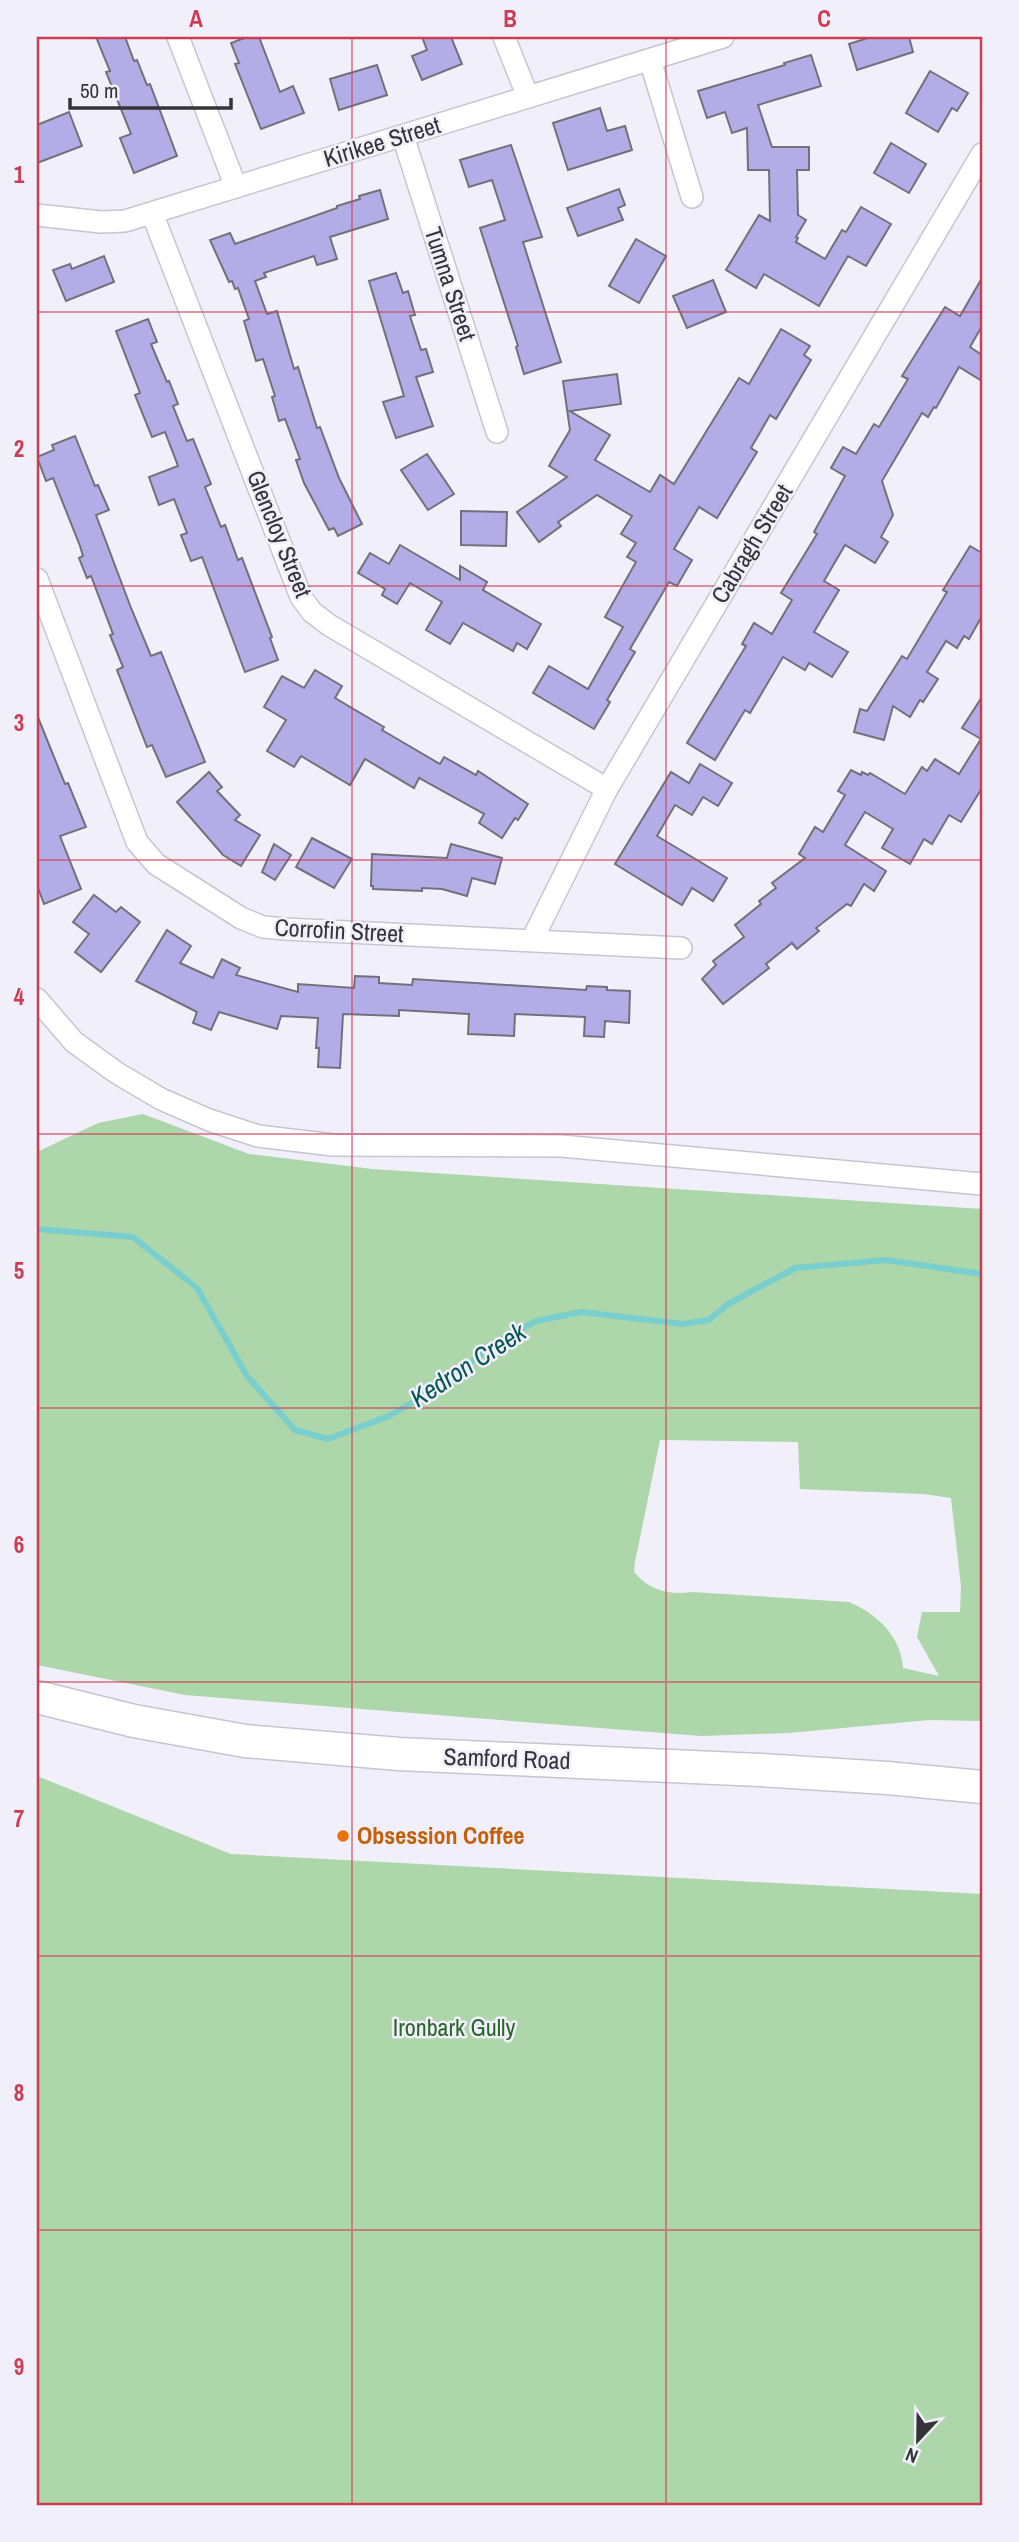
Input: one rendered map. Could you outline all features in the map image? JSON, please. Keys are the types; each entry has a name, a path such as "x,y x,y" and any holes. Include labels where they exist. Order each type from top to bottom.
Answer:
{"main road":[{"name":"Samford Road","path":"37,1697 134,1721 245,1741 399,1754 824,1774 982,1787"}],"street":[{"path":"178,37 236,187"},
{"path":"504,37 527,97"},
{"name":"Kirikee Street","path":"37,215 101,222 125,221 723,37"},
{"path":"650,60 692,197"},
{"name":"Tumna Street","path":"403,136 497,432"},
{"name":"Cabragh Street","path":"532,940 607,789 982,154"},
{"name":"Glencloy Street","path":"152,213 302,597 312,611 329,625 607,789"},
{"name":"Corrofin Street","path":"37,579 137,842 156,864 241,918 263,928 681,948"},
{"path":"37,999 74,1042 117,1073 161,1099 209,1120 258,1136 332,1145 561,1146 982,1183"}],"green space":[{"path":"143,1114 249,1154 372,1169 982,1209 982,1721 929,1720 789,1733 701,1736 185,1695 37,1665 37,1152 98,1123","holes":["660,1440 798,1442 800,1489 923,1494 951,1498 961,1586 960,1612 922,1612 917,1637 939,1676 903,1668 898,1646 886,1628 869,1613 849,1602 675,1593 647,1584 634,1572"]},
{"name":"Ironbark Gully","path":"37,1776 231,1854 982,1894 982,2505 37,2505"}],"building":[{"path":"96,37 125,37 134,61 137,60 147,85 150,84 177,156 134,173 120,138 131,134 106,72 110,71"},
{"path":"247,37 259,37 280,92 293,86 304,113 261,129 235,64 239,63 231,43"},
{"path":"422,37 451,37 462,64 422,80 412,56 427,50"},
{"path":"871,37 909,37 913,52 857,70 849,44"},
{"path":"811,55 821,86 758,105 772,147 809,147 809,170 797,170 798,215 806,220 796,242 825,259 842,230 846,232 861,207 891,224 866,266 848,256 819,306 764,274 756,288 726,270 759,215 770,221 769,170 748,170 747,128 732,133 725,112 707,118 698,91"},
{"path":"377,65 387,95 339,110 330,79"},
{"path":"930,71 968,93 957,111 952,108 938,132 906,113"},
{"path":"600,108 607,131 625,126 632,150 568,170 553,123"},
{"path":"69,112 82,146 37,163 37,125"},
{"path":"891,143 926,164 909,193 874,173"},
{"path":"511,145 542,237 523,242 561,362 524,374 516,347 518,346 480,228 505,220 492,180 469,187 460,160"},
{"path":"619,189 625,205 618,208 623,220 578,236 567,208"},
{"path":"380,190 388,219 330,237 337,259 317,265 314,256 264,273 266,277 255,281 267,314 277,311 294,369 298,367 317,428 320,427 339,478 362,524 338,536 334,528 329,530 304,483 296,460 300,459 285,419 279,421 272,397 275,396 263,359 256,361 244,321 249,319 238,288 235,289 232,281 229,282 210,240 230,233 235,244"},
{"path":"636,239 666,256 639,303 609,286"},
{"path":"104,256 114,282 66,301 53,270 70,264 72,269"},
{"path":"396,273 403,293 408,291 415,315 410,316 421,350 426,349 433,372 416,377 433,426 396,438 383,402 404,396 369,281"},
{"path":"982,278 982,326 970,347 982,355 982,381 959,367 936,408 934,407 928,417 922,413 882,481 893,515 881,537 888,542 875,563 845,545 824,581 839,590 814,632 848,652 832,677 809,663 805,670 783,657 750,713 745,710 715,760 687,743 746,646 742,644 754,623 772,634 792,600 781,593 817,534 814,532 845,476 831,468 843,447 856,454 874,424 879,427 908,379 902,376 945,307 960,316"},
{"path":"713,280 726,312 687,328 673,296"},
{"path":"148,319 157,342 151,344 178,404 173,406 187,441 193,439 211,484 205,487 221,527 225,525 238,560 242,558 272,637 270,638 278,660 245,672 202,557 191,561 181,535 187,533 174,499 159,505 149,477 178,466 165,432 152,437 135,395 140,393 116,331"},
{"path":"781,329 810,346 804,355 811,360 776,419 770,415 751,448 757,452 717,518 699,507 674,549 692,560 677,586 669,582 630,649 635,652 607,700 610,702 594,729 533,693 549,666 588,689 623,627 605,617 636,562 627,557 636,543 621,534 632,516 597,495 558,522 561,526 539,542 517,512 567,477 549,466 570,430 563,381 617,374 621,404 570,411 610,435 595,460 650,492 660,475 674,484 739,378 749,384"},
{"path":"75,436 95,486 98,485 109,510 96,515 131,608 151,656 161,652 205,762 166,777 152,745 147,747 117,670 123,667 110,635 113,634 91,576 87,578 79,558 83,556 80,546 53,478 46,481 37,457 54,450 52,445"},
{"path":"427,454 454,494 428,510 401,470"},
{"path":"461,511 507,512 506,546 461,545"},
{"path":"400,545 460,580 460,566 487,582 483,590 541,624 527,649 517,643 513,651 463,623 450,644 426,630 442,602 410,583 397,604 382,595 385,589 358,573 370,553 389,564"},
{"path":"970,546 982,553 982,616 969,639 964,636 957,648 946,641 927,672 938,679 910,717 893,706 884,740 854,732 860,709 867,711 902,656 907,659 947,592 943,590"},
{"path":"315,670 342,686 335,698 384,727 382,730 440,764 444,757 476,775 478,771 528,804 518,820 515,818 502,838 479,823 484,814 419,778 414,788 365,759 350,785 301,756 294,767 267,751 286,720 264,707 282,676 304,688"},
{"path":"982,697 982,788 961,822 949,815 932,844 924,839 910,864 882,848 893,829 865,812 845,845 886,871 874,891 864,884 851,906 847,904 816,928 819,931 797,949 792,943 766,964 769,968 723,1004 702,979 716,965 713,961 744,937 735,925 776,888 772,883 805,858 799,854 815,827 823,832 845,795 838,791 851,770 861,775 862,772 868,775 870,773 905,794 922,767 927,771 935,759 959,774 981,739 962,728"},
{"path":"37,715 86,827 60,836 81,889 44,904 37,885"},
{"path":"700,764 732,783 718,806 703,797 692,815 675,805 657,836 727,878 713,901 692,888 682,905 615,864 671,772 689,783"},
{"path":"209,772 222,787 217,791 240,815 235,820 260,835 241,866 223,855 177,802"},
{"path":"312,838 352,859 334,888 296,867"},
{"path":"274,844 291,855 275,880 262,872"},
{"path":"451,844 502,858 495,884 472,878 467,896 442,889 373,889 371,886 372,854 447,858"},
{"path":"94,895 116,912 121,907 140,922 101,972 75,952 89,934 73,922"},
{"path":"167,930 191,946 180,963 213,978 222,959 240,968 236,975 298,992 298,984 354,988 355,976 379,977 379,983 412,985 413,979 586,990 587,986 607,987 607,990 630,991 629,1023 605,1021 604,1037 584,1036 585,1017 515,1014 514,1036 468,1034 469,1014 399,1010 399,1016 343,1014 340,1068 318,1067 318,1018 281,1016 277,1029 219,1012 211,1030 193,1023 197,1012 136,981"}],"waterway":[{"name":"Kedron Creek","path":"37,1229 133,1237 197,1288 247,1376 295,1430 328,1439 389,1416 444,1384 495,1343 536,1321 581,1312 683,1324 709,1320 728,1304 795,1268 886,1260 982,1274"}],"place":[{"name":"Obsession Coffee","path":"343,1836"}]}
